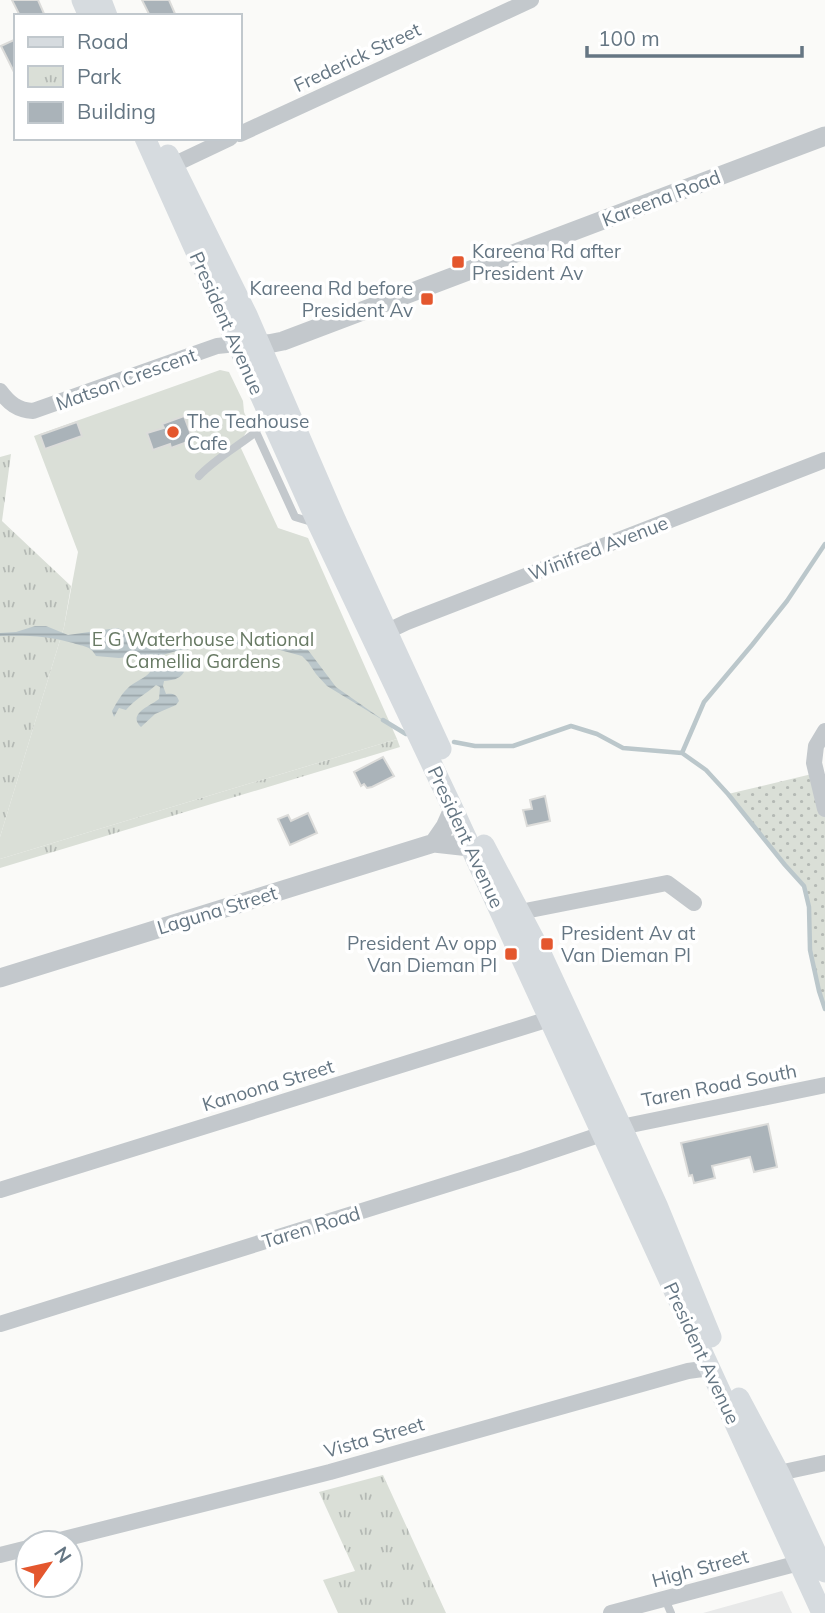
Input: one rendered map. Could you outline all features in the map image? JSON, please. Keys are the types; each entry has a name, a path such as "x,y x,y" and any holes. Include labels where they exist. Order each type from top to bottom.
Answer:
{"main road":[{"name":"President Avenue","path":"146,140 318,524 380,635 488,854 549,1019 657,1205 769,1475"},
{"name":"President Avenue","path":"161,140 260,343 470,847 512,915 612,1131 709,1368 769,1475 814,1564 822,1613"},
{"name":"Matson Crescent","path":"237,344 260,343"}],"street":[{"name":"Frederick Street","path":"242,133 531,0"},
{"name":"Kareena Road","path":"260,343 283,341 825,136"},
{"path":"173,165 226,140"},
{"name":"Matson Crescent","path":"0,391 18,408 33,411 212,348 237,344"},
{"name":"Winifred Avenue","path":"380,635 407,622 825,460"},
{"path":"825,731 817,746 814,763 825,808"},
{"path":"434,843 445,828 453,809"},
{"name":"Laguna Street","path":"0,978 434,843 470,847"},
{"path":"512,915 667,883 694,903"},
{"name":"Kanoona Street","path":"0,1191 549,1019"},
{"name":"Taren Road South","path":"612,1131 825,1085"},
{"name":"Taren Road","path":"0,1324 612,1131"},
{"name":"Vista Street","path":"84,1534 330,1472 676,1374 709,1368"},
{"path":"769,1475 825,1463"},
{"name":"High Street","path":"611,1613 668,1606 814,1564"}],"lane":[{"path":"199,476 256,432 266,411"},
{"path":"256,432 295,517 318,524"}],"shaded area":[{"path":"35,626 46,626 68,635 117,628 139,636 165,638 178,643 234,641 252,636 299,645 308,650 336,687 386,722 327,686 302,656 267,644 245,644 229,648 180,650 159,656 149,654 157,670 183,669 184,672 178,678 164,681 166,694 174,694 179,701 176,705 155,714 141,727 137,722 138,714 159,699 160,687 156,685 126,710 119,708 114,717 112,711 127,689 151,671 153,667 145,655 119,658 96,656 89,648 64,641 37,636 0,636 0,633 16,632"},
{"path":"782,1591 792,1613 703,1613"}],"green space":[{"name":"E G Waterhouse National Camellia Gardens","path":"220,370 229,372 243,401 250,426 239,444 278,528 308,538 397,739 0,859 0,837 64,627 78,552 34,436"},
{"path":"11,454 2,521 71,586 64,627 0,837 0,457"},
{"path":"397,739 400,747 0,868 0,859"},
{"path":"816,773 825,809 825,1009 810,950 809,907 804,886 728,794"},
{"path":"383,1475 446,1613 338,1613 323,1580 355,1571 319,1492"}],"building":[{"path":"12,0 38,0 44,14 19,14"},
{"path":"142,0 169,0 175,14 149,14"},
{"path":"14,40 14,72 1,46"},
{"name":"The Teahouse Cafe","path":"184,416 193,440 171,448 170,444 153,450 147,433 164,428 162,424"},
{"path":"77,422 82,436 45,449 40,435"},
{"path":"383,757 394,776 372,787 367,788 364,784 361,786 354,772"},
{"path":"545,796 550,821 527,826 523,810 532,809 530,800"},
{"path":"308,813 317,833 290,845 278,819 288,815 291,821"},
{"path":"768,1124 777,1167 754,1172 750,1157 712,1166 715,1178 694,1183 692,1175 689,1176 681,1143"}],"waterway":[{"path":"682,753 704,702 787,601 825,544"},
{"path":"383,720 406,734"},
{"path":"454,742 475,746 513,746 571,726 597,734 623,748 682,753 706,770 804,886 809,907 810,950 825,1009"}],"place":[{"name":"Kareena Rd after President Av","path":"458,262"},
{"name":"Kareena Rd before President Av","path":"427,299"},
{"name":"The Teahouse Cafe","path":"173,432"},
{"name":"President Av at Van Dieman Pl","path":"547,944"},
{"name":"President Av opp Van Dieman Pl","path":"511,954"}]}
